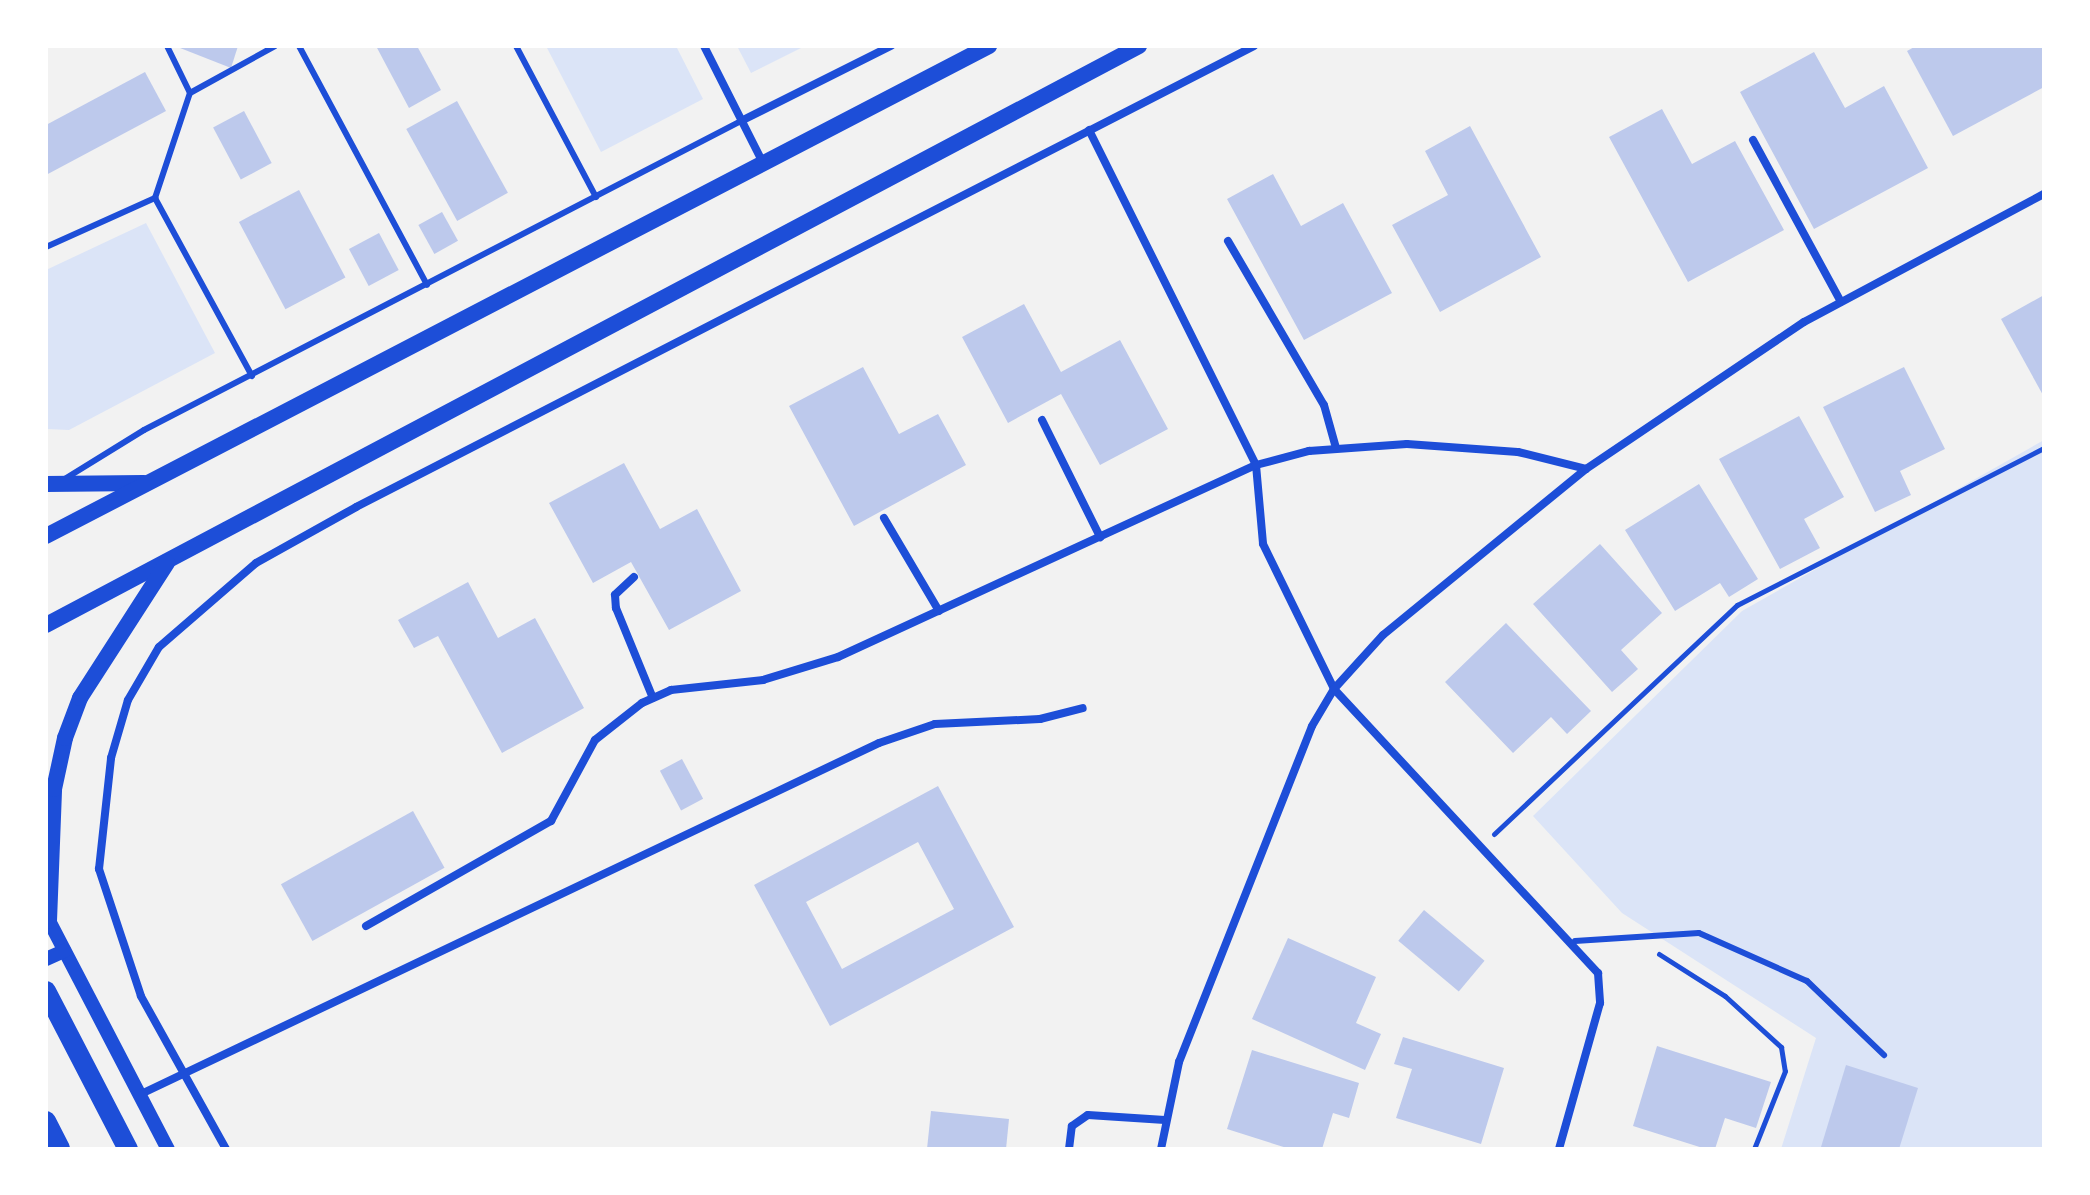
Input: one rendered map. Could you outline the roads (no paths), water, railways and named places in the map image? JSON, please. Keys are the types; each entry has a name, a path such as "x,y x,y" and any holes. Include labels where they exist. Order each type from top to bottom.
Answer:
{"main road":[{"path":"46,536 762,161 989,46"},
{"path":"46,625 1139,46"},
{"path":"51,484 151,483"},
{"path":"48,918 54,789 65,738 80,698 168,562"},
{"path":"46,991 128,1149"},
{"path":"46,1121 60,1149"}],"street":[{"path":"704,46 762,161"},
{"path":"741,121 891,46"},
{"path":"226,1149 141,996 99,869 111,758 128,700 159,647 256,563 318,528 1254,46"},
{"path":"1089,130 1256,465 1263,544 1334,689 1575,941 1598,973 1600,1003 1559,1149"},
{"path":"1753,140 1841,302"},
{"path":"1161,1149 1179,1062 1312,726 1334,689 1437,588 1586,469 1841,302 2044,194"},
{"path":"1228,241 1318,392 1336,448"},
{"path":"1042,420 1100,537"},
{"path":"366,926 551,821 595,740 653,698 801,672 1256,465 1336,448 1471,448 1586,469"},
{"path":"884,518 939,611"},
{"path":"634,577 615,595 616,608 653,698"},
{"path":"141,1094 879,743 935,724 1040,719 1083,708"},
{"path":"48,918 168,1149"},
{"path":"46,959 64,951"},
{"path":"1069,1149 1072,1126 1088,1115 1165,1120"}],"lane":[{"path":"167,46 190,93"},
{"path":"252,376 155,198 190,93 275,46"},
{"path":"299,46 427,285"},
{"path":"516,46 596,197"},
{"path":"51,484 741,121"},
{"path":"46,247 155,198"},
{"path":"1575,941 1625,932 1699,933 1807,981 1884,1055"}]}
